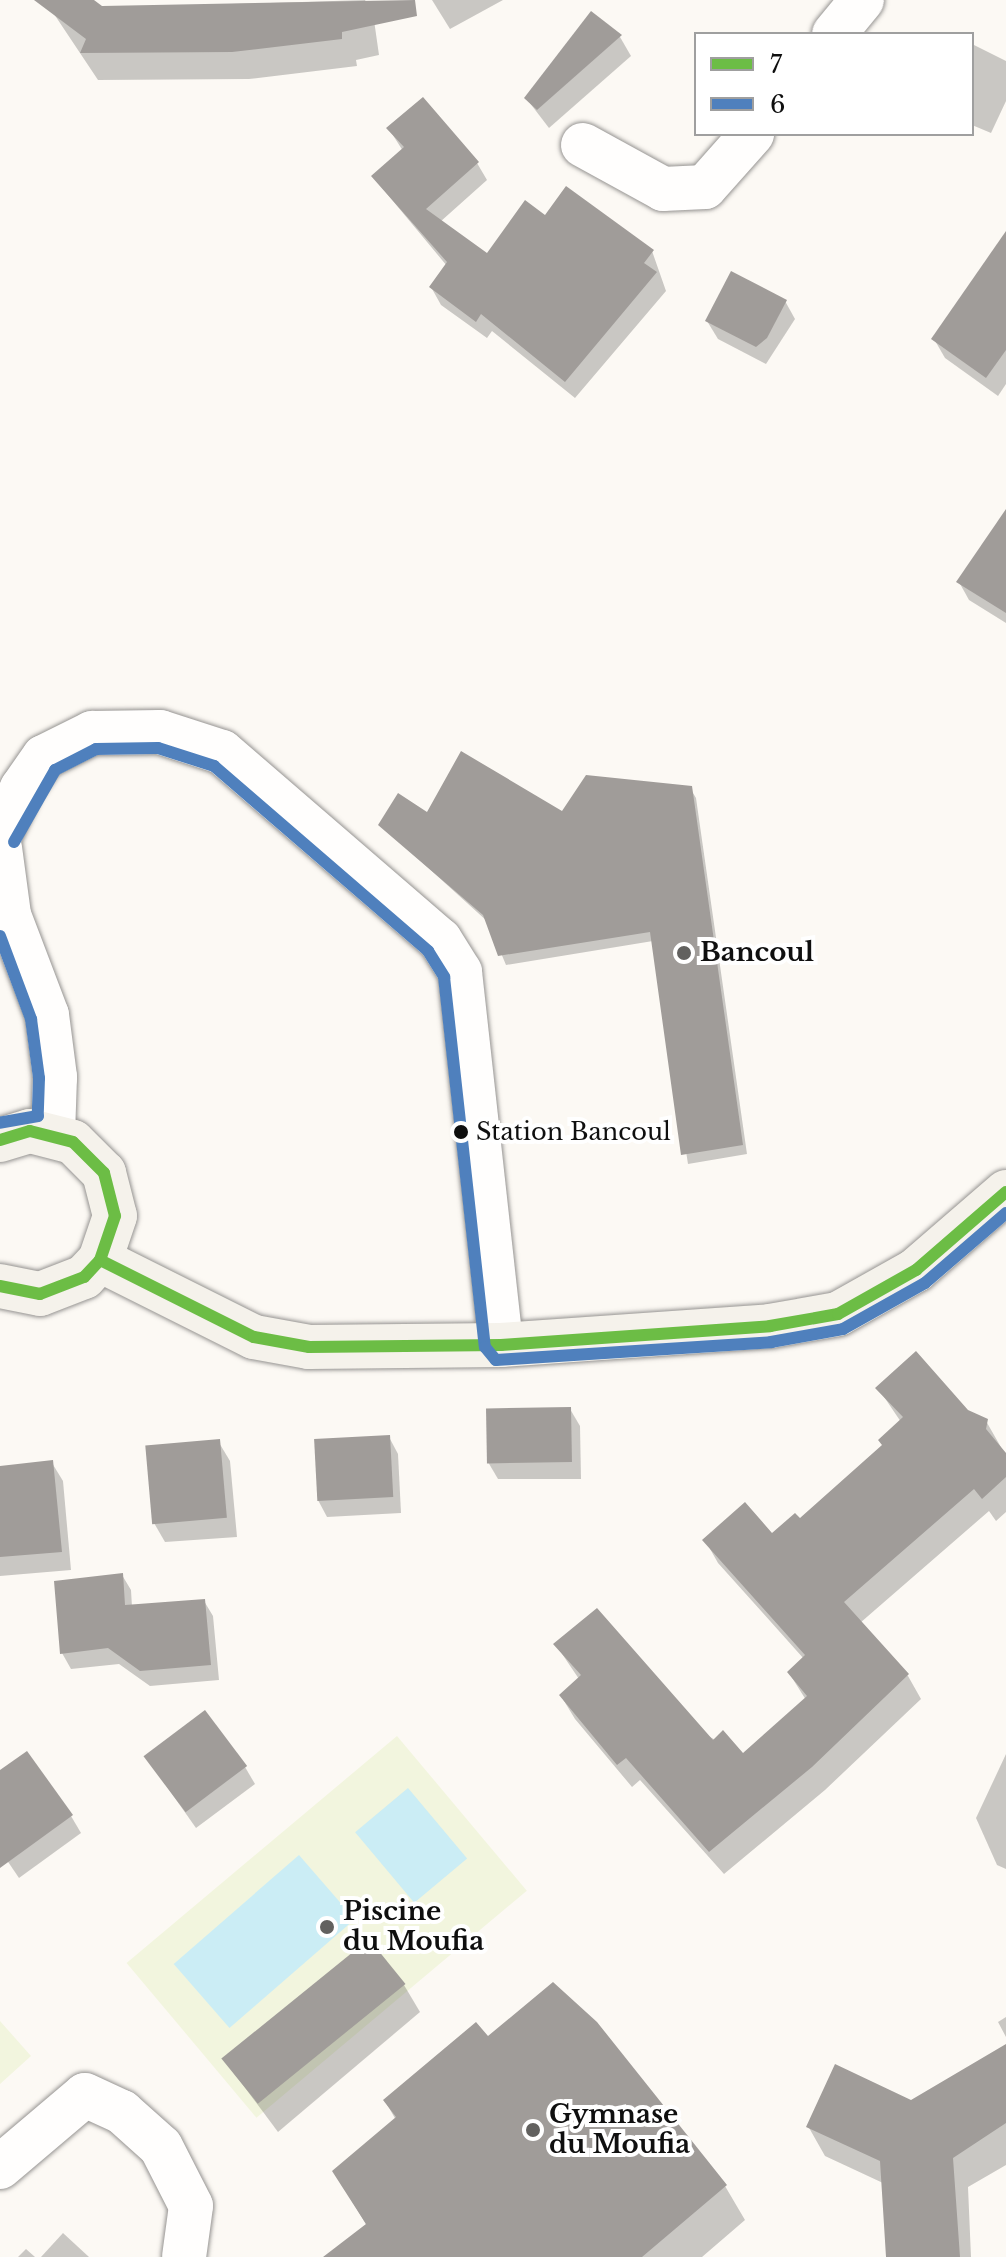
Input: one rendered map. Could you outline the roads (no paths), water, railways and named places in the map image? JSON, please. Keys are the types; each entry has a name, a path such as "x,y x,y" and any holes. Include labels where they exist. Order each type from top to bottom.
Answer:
{"main road":[{"path":"0,1140 30,1131 53,1133 91,1155 113,1194 110,1239 100,1260 63,1288 40,1294 0,1286"},
{"path":"100,1260 254,1337 353,1350 501,1345 770,1326 838,1314 916,1270 1006,1192"}],"street":[{"path":"836,32 862,0"},
{"path":"583,145 663,189 705,187 750,136"},
{"path":"0,835 22,788 44,757 92,733 160,732 222,752 440,940 460,972 501,1345"},
{"path":"0,848 9,915 47,1015 55,1077 53,1133"},
{"path":"0,2167 85,2095 122,2112 161,2147 191,2206 184,2257"}],"water":[{"path":"408,1788 467,1858 414,1903 355,1832"},
{"path":"299,1855 355,1919 229,2028 174,1964"}],"place":[{"name":"Bancoul","path":"684,953"},
{"name":"Station Bancoul","path":"461,1132"},
{"name":"Piscine du Moufia","path":"327,1927"},
{"name":"Gymnase du Moufia","path":"533,2130"}]}
